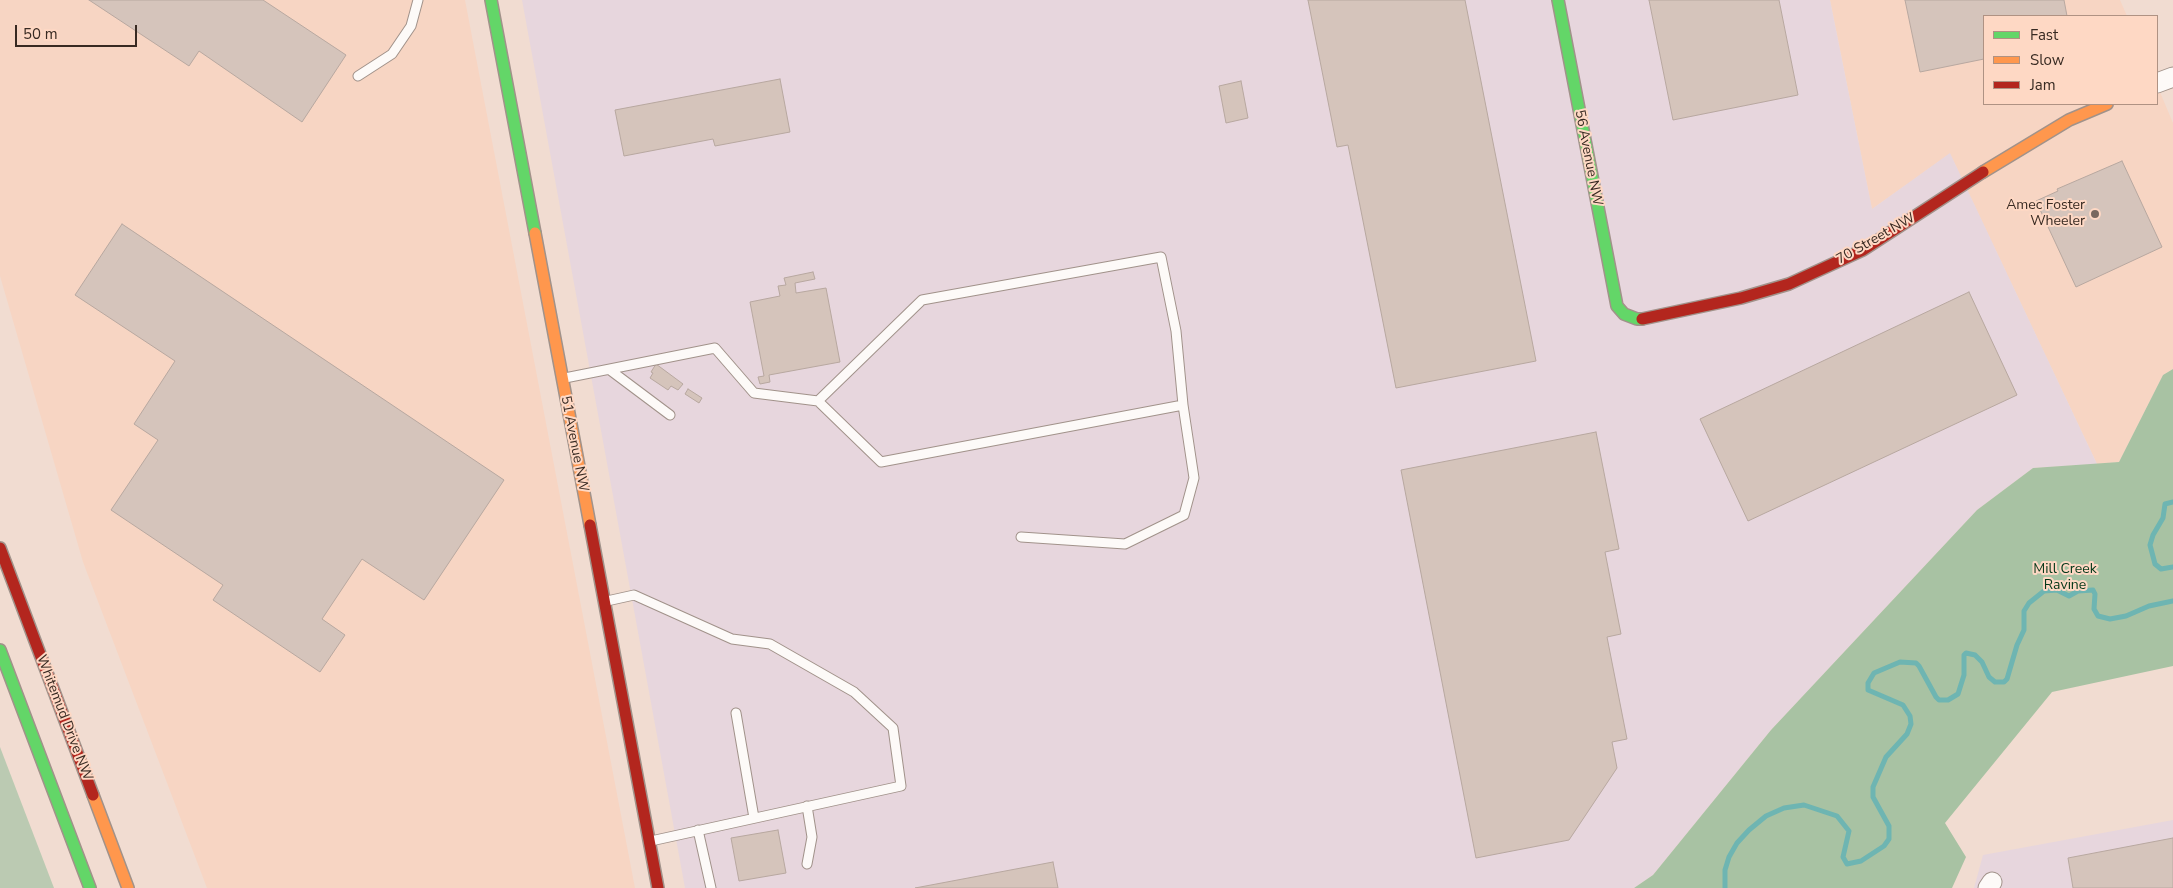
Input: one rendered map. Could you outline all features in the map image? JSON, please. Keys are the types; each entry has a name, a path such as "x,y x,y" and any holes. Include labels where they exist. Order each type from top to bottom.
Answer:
{"main road":[{"name":"51 Avenue NW","path":"491,0 658,888"},
{"name":"56 Avenue NW","path":"1558,0 1614,292 1617,306 1624,314"},
{"name":"70 Street NW","path":"1624,314 1637,319 1652,318 1741,298 1789,284 1863,250 2025,145 2068,120 2105,105"},
{"name":"Whitemud Drive NW","path":"0,548 128,888"},
{"path":"0,650 90,888"}],"street":[{"path":"2158,83 2173,77"}],"lane":[{"path":"358,76 392,54 412,26 418,0"},
{"path":"818,401 922,300 1160,257 1176,331 1183,405 1194,478 1184,515 1125,544 1021,537"},
{"path":"562,379 715,348 754,393 818,401 881,462 1183,405"},
{"path":"610,370 670,415"},
{"path":"604,602 634,595 732,639 770,644 854,692 893,728 901,786 649,841"},
{"path":"736,713 754,818"},
{"path":"807,806 812,837 807,864"},
{"path":"698,830 712,888"}],"shaded area":[{"path":"0,0 465,0 635,888 207,888 83,562 0,276"},
{"path":"522,0 1830,0 1872,209 1950,153 2097,464 2033,468 1977,510 1771,730 1653,875 1634,888 685,888"},
{"path":"1830,0 2120,0 2127,15 1983,15 1983,105 2158,105 2158,87 2173,123 2173,369 2163,375 2119,462 2097,464 1950,154 1872,209"},
{"path":"2173,820 2173,888 1974,888 1983,855"}],"green space":[{"name":"Mill Creek Ravine","path":"2173,369 2173,666 2052,692 1945,823 1966,857 1952,888 1634,888 1653,875 1771,730 1977,510 2033,468 2119,462 2163,375"},
{"path":"0,747 54,888 0,888"}],"building":[{"path":"89,0 263,0 346,55 302,122 199,51 189,66"},
{"path":"1308,0 1465,0 1536,361 1396,388 1348,145 1337,147"},
{"path":"1649,0 1779,0 1798,95 1673,120"},
{"path":"1905,0 2064,0 2067,15 1983,15 1983,59 1920,72"},
{"path":"780,79 790,132 715,146 713,139 624,156 615,110"},
{"path":"1241,81 1248,118 1226,123 1219,86"},
{"name":"Amec Foster Wheeler","path":"2122,161 2162,247 2076,287 2036,201 2058,191 2057,189"},
{"path":"122,224 504,480 424,600 362,559 322,619 345,635 320,672 213,600 223,585 111,510 158,440 134,424 175,361 75,295"},
{"path":"813,272 815,279 795,283 796,293 826,288 840,362 769,375 770,382 760,384 758,377 764,376 750,302 780,296 778,286 786,285 784,278"},
{"path":"1969,292 2017,395 1748,521 1700,419"},
{"path":"656,364 683,384 678,390 671,386 668,390 650,378"},
{"path":"688,389 702,398 699,403 685,394"},
{"path":"1596,432 1619,549 1605,552 1621,634 1607,637 1627,739 1612,742 1617,768 1569,840 1476,858 1401,470"},
{"path":"778,830 786,873 739,881 731,838"},
{"path":"2173,838 2173,888 2073,888 2068,858"},
{"path":"1053,862 1058,888 915,888"}],"waterway":[{"path":"2173,502 2165,504 2163,518 2153,535 2150,545 2155,564 2161,569 2173,567"},
{"path":"1725,888 1725,870 1729,857 1737,843 1766,816 1784,808 1804,805 1837,816 1849,831 1843,857 1847,864 1861,861 1884,846 1889,839 1889,826 1873,797 1873,787 1886,757 1907,734 1911,724 1910,716 1903,705 1868,690 1868,683 1874,673 1900,662 1916,663 1936,697 1939,700 1948,700 1958,694 1964,675 1964,655 1966,653 1975,655 1982,662 1989,677 1995,682 2004,682 2007,679 2017,645 2024,630 2024,611 2029,603 2044,591 2057,590 2069,596 2078,591 2093,590 2095,594 2094,609 2098,616 2110,619 2126,616 2149,606 2173,601"}],"traffic: fast":[{"path":"491,0 535,233"},
{"path":"1558,0 1617,306 1624,314 1642,319"},
{"path":"0,650 90,888"}],"traffic: slow":[{"path":"1983,172 2069,120 2105,105"},
{"path":"535,233 590,525"},
{"path":"93,795 128,888"}],"traffic: jam":[{"path":"1642,319 1741,298 1789,284 1863,250 1983,172"},
{"path":"590,525 658,888"},
{"path":"0,548 93,795"}],"place":[{"name":"Amec Foster Wheeler","path":"2095,214"}]}
